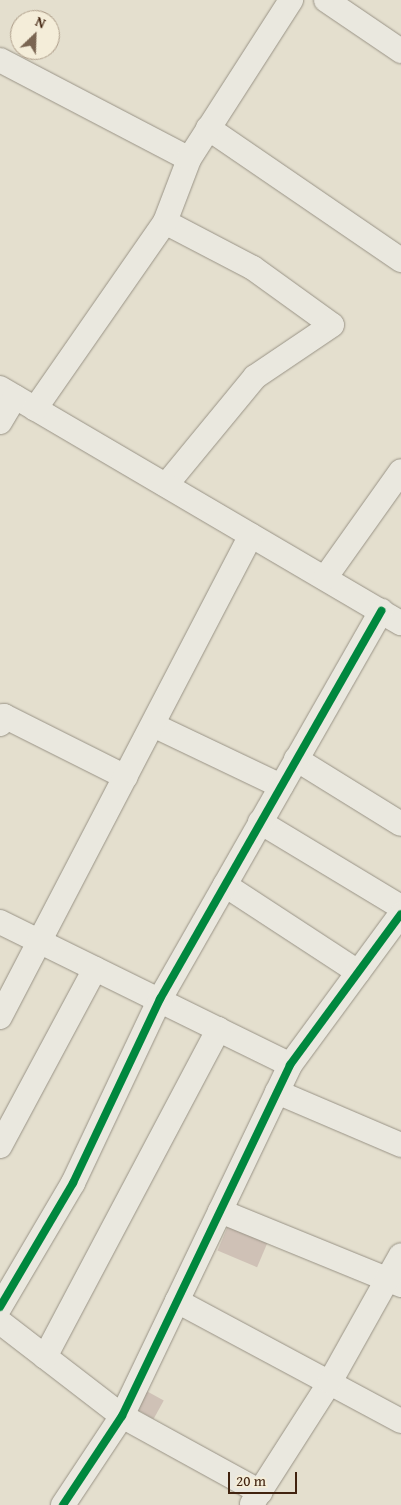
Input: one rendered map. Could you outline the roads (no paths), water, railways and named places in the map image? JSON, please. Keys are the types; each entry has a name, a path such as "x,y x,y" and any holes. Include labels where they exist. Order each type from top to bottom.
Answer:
{"street":[{"path":"35,408 165,222 189,159 291,0"},
{"path":"326,0 401,51"},
{"path":"0,60 189,159"},
{"path":"208,128 398,251"},
{"path":"165,222 253,268 332,325 255,377 166,485"},
{"path":"0,422 8,392 401,622"},
{"path":"325,578 401,470"},
{"path":"0,1017 40,944 251,535"},
{"path":"0,1307 74,1183 160,999 381,611"},
{"path":"0,724 4,716 126,777"},
{"path":"153,725 281,786"},
{"path":"296,759 401,824"},
{"path":"260,822 401,907"},
{"path":"225,885 358,972"},
{"path":"63,1505 122,1416 290,1064 401,914"},
{"path":"0,922 40,944 160,999 290,1064"},
{"path":"0,1146 94,969"},
{"path":"45,1357 219,1029"},
{"path":"278,1092 401,1145"},
{"path":"220,1211 395,1283"},
{"path":"0,1322 122,1416 256,1498 395,1283 401,1255"},
{"path":"177,1301 401,1421"}]}
